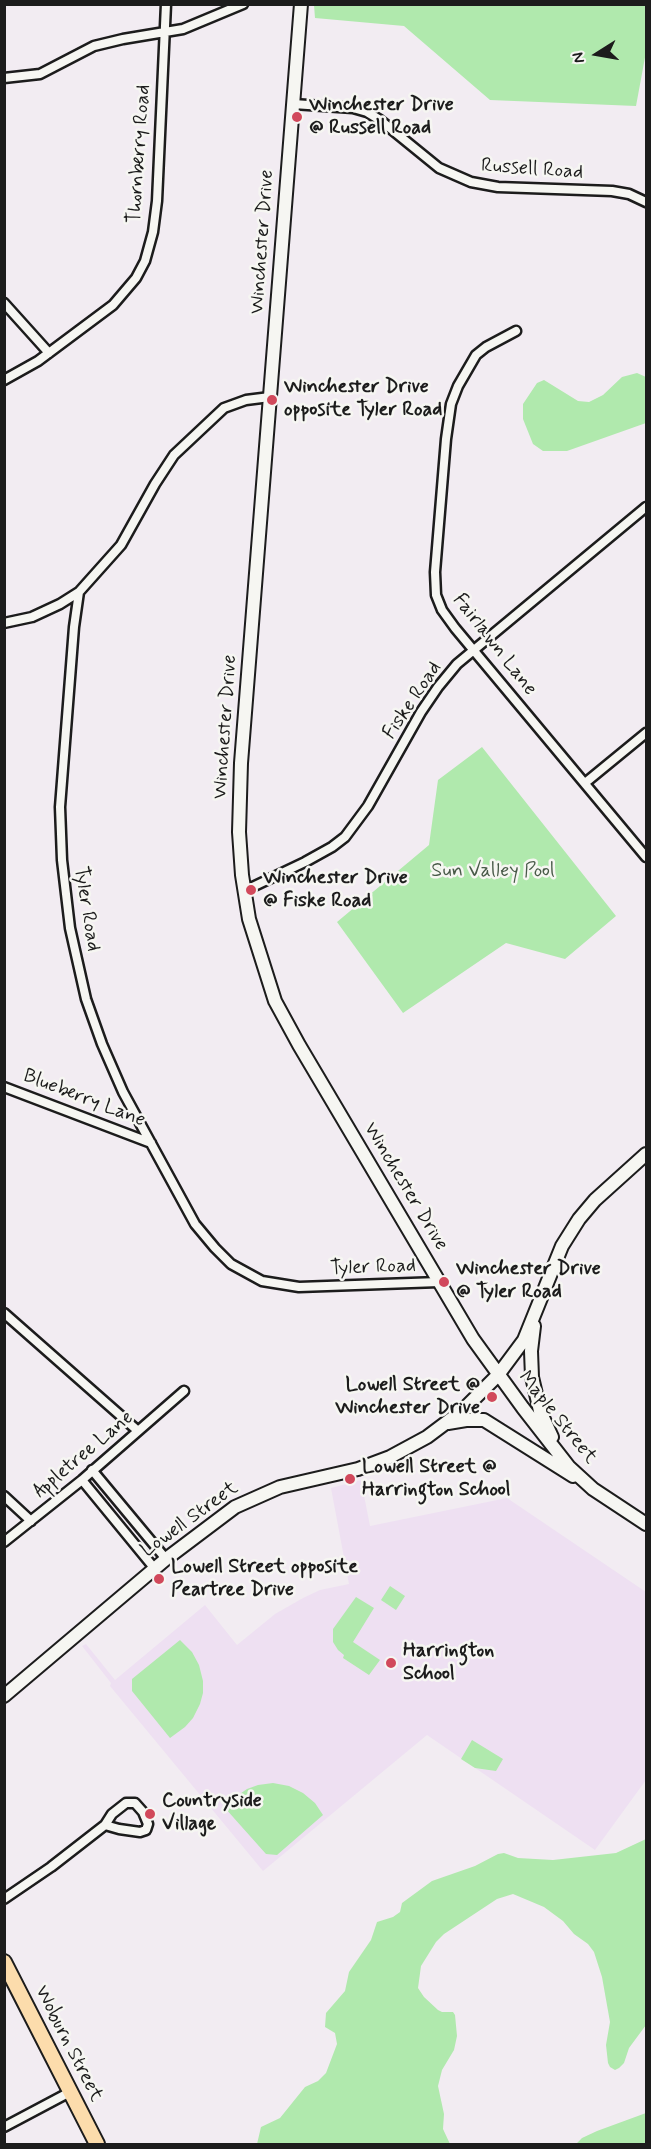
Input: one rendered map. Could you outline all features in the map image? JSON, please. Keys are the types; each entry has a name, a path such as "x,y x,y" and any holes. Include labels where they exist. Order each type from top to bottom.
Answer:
{"main road":[{"name":"Winchester Drive","path":"300,11 241,763 239,832 244,891 249,919 275,1001 327,1096 473,1339 498,1375"},
{"name":"Lowell Street","path":"4,1696 166,1559 225,1513 254,1497 288,1484 374,1463 407,1449 445,1424 473,1401 511,1359 528,1333 562,1246 579,1219 602,1193 646,1154"},
{"path":"546,1286 532,1336 532,1377 544,1422 569,1467"},
{"name":"Maple Street","path":"498,1375 569,1467 585,1482 646,1524"},
{"path":"445,1424 466,1420 484,1420 548,1462 585,1482"},
{"name":"Woburn Street","path":"4,1962 97,2145"}],"street":[{"name":"Thornberry Road","path":"4,380 49,353 113,305 131,285 145,261 153,232 157,201 166,4"},
{"path":"4,78 40,74 94,46 183,29 243,4"},
{"name":"Russell Road","path":"293,104 353,108 367,112 439,168 471,182 517,188 612,191 629,194 646,202"},
{"path":"4,303 49,353"},
{"name":"Fairlawn Lane","path":"516,331 486,347 474,358 458,386 449,415 435,587 442,610 474,651 646,857"},
{"path":"4,623 32,617 60,604 79,591 121,545 154,484 174,455 224,408 246,400 270,397"},
{"name":"Fiske Road","path":"244,891 332,848 345,837 368,806 421,712 457,664 646,507"},
{"name":"Tyler Road","path":"79,591 74,627 60,807 64,883 70,928 86,999 123,1092 195,1224 231,1264 262,1281 299,1287 439,1281"},
{"path":"585,783 646,733"},
{"name":"Blueberry Lane","path":"4,1087 151,1143"},
{"path":"4,1313 138,1431"},
{"name":"Appletree Lane","path":"4,1542 82,1480 184,1391"},
{"path":"92,1470 166,1559"},
{"path":"82,1480 155,1569"},
{"path":"4,1496 31,1521"},
{"path":"4,1899 51,1867 105,1825 112,1814 129,1802 135,1803 143,1812 148,1824 146,1830 140,1832 105,1825"},
{"path":"4,2127 70,2092"}],"shaded area":[{"name":"Harrington School","path":"361,1480 370,1526 507,1498 646,1592 646,1780 595,1850 427,1735 263,1871 110,1686 111,1683 82,1646 86,1644 115,1680 205,1605 237,1645 275,1614 303,1598 320,1590 349,1584 331,1488"}],"green space":[{"path":"314,5 646,5 646,52 636,106 490,100 404,26 315,18"},
{"path":"637,373 646,377 646,423 567,451 543,451 533,444 523,419 523,404 537,383 544,380 578,401 589,402 603,395 622,377"},
{"name":"Sun Valley Pool","path":"482,747 616,916 565,959 506,943 403,1013 337,922 429,845 438,780"},
{"path":"390,1586 405,1596 396,1610 381,1600"},
{"path":"356,1597 374,1608 353,1642 380,1660 369,1675 343,1658 344,1655 333,1642 333,1629"},
{"path":"180,1640 192,1652 199,1665 203,1693 193,1718 170,1738 132,1691 132,1679"},
{"path":"472,1740 503,1759 496,1771 475,1768 461,1759"},
{"path":"273,1783 289,1786 303,1793 315,1803 323,1815 277,1855 266,1854 225,1808 247,1789"},
{"path":"646,1839 646,2025 629,2048 624,2063 619,2068 615,2070 608,2063 606,2045 610,2022 602,1977 594,1952 563,1921 544,1907 513,1894 497,1899 444,1934 436,1942 421,1966 418,1988 424,1997 438,2010 453,2012 455,2015 457,2036 454,2050 442,2070 438,2086 444,2114 443,2129 450,2144 257,2144 261,2127 280,2118 305,2087 318,2081 326,2073 337,2044 335,2033 325,2027 326,2013 345,1991 349,1972 371,1940 377,1922 400,1912 402,1903 432,1881 475,1866 498,1854 504,1853 518,1858 553,1860 616,1853"},
{"path":"646,2113 646,2144 576,2144 582,2138 597,2131"}],"place":[{"name":"Winchester Drive @ Russell Road","path":"297,117"},
{"name":"Winchester Drive opposite Tyler Road","path":"272,400"},
{"name":"Winchester Drive @ Fiske Road","path":"251,890"},
{"name":"Winchester Drive @ Tyler Road","path":"444,1282"},
{"name":"Lowell Street @ Winchester Drive","path":"492,1397"},
{"name":"Lowell Street @ Harrington School","path":"350,1479"},
{"name":"Lowell Street opposite Peartree Drive","path":"159,1579"},
{"name":"Harrington School","path":"391,1663"},
{"name":"Countryside Village","path":"150,1814"}]}
